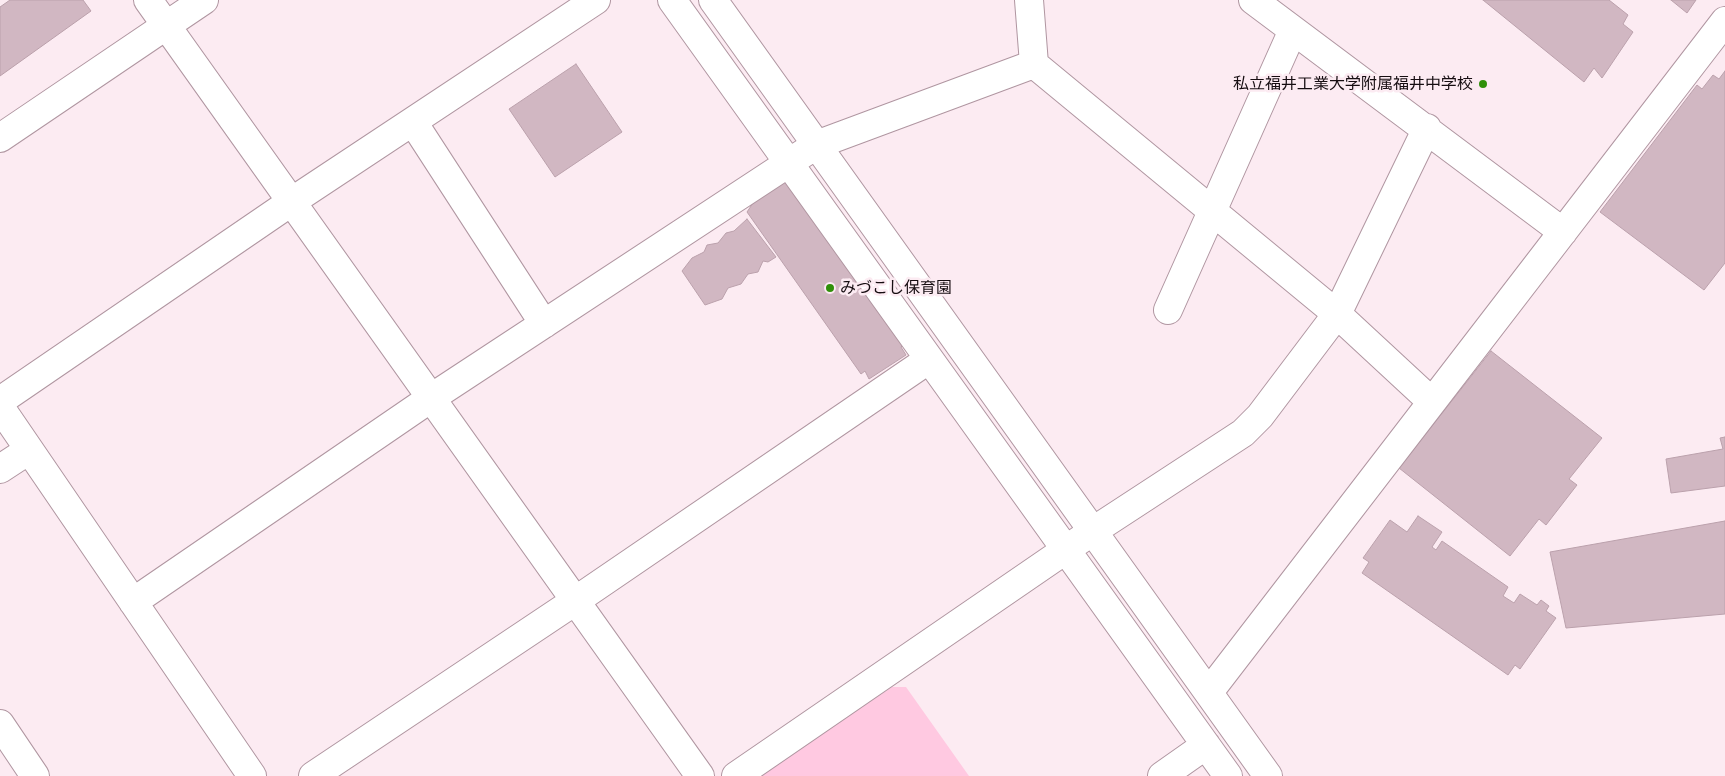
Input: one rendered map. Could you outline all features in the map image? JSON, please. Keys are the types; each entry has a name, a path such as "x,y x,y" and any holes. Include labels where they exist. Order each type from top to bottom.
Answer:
{"street":[{"path":"148,0 700,776"},
{"path":"0,138 204,0"},
{"path":"0,401 291,202 596,0"},
{"path":"672,0 790,162 928,360 1228,776"},
{"path":"713,0 1268,776"},
{"path":"1029,0 1034,64 1336,314 1432,402"},
{"path":"1253,0 1427,128 1563,232"},
{"path":"1209,692 1725,21"},
{"path":"1168,310 1293,30"},
{"path":"133,602 431,398 816,144 1034,64"},
{"path":"413,122 544,324"},
{"path":"736,776 1066,549 1243,433 1260,416 1336,314 1427,128"},
{"path":"313,776 575,601 928,360"},
{"path":"0,407 252,776"},
{"path":"0,469 29,450"},
{"path":"0,724 35,776"},
{"path":"1162,776 1206,746"}],"shaded area":[{"path":"892,687 906,687 969,776 759,776"}],"building":[{"path":"10,0 83,0 91,11 0,76 0,7"},
{"path":"1483,0 1609,0 1628,15 1623,24 1633,32 1602,78 1594,68 1584,82"},
{"path":"1671,0 1696,0 1687,13"},
{"path":"576,64 622,132 555,177 509,109"},
{"path":"1725,71 1725,263 1704,290 1600,212 1697,85 1702,89 1713,75 1719,79"},
{"path":"780,182 793,183 905,343 901,347 906,355 869,379 865,371 861,374 747,212 755,200"},
{"path":"747,219 776,257 768,262 763,261 758,272 748,274 741,284 728,288 722,299 705,305 682,271 692,258 704,252 707,245 718,243 726,233 734,231"},
{"path":"1491,351 1602,438 1569,479 1577,485 1546,525 1539,519 1510,556 1399,468"},
{"path":"1725,437 1725,486 1671,493 1666,459 1723,449 1720,438"},
{"path":"1418,516 1442,532 1432,547 1436,550 1442,541 1508,587 1503,596 1514,603 1520,594 1537,605 1541,600 1549,606 1546,611 1556,618 1520,669 1515,665 1508,675 1362,573 1369,562 1363,558 1390,520 1407,532"},
{"path":"1725,521 1725,614 1566,628 1550,552"}],"place":[{"name":"私立福井工業大学附属福井中学校","path":"1483,84"},
{"name":"みづこし保育園","path":"830,288"}]}
